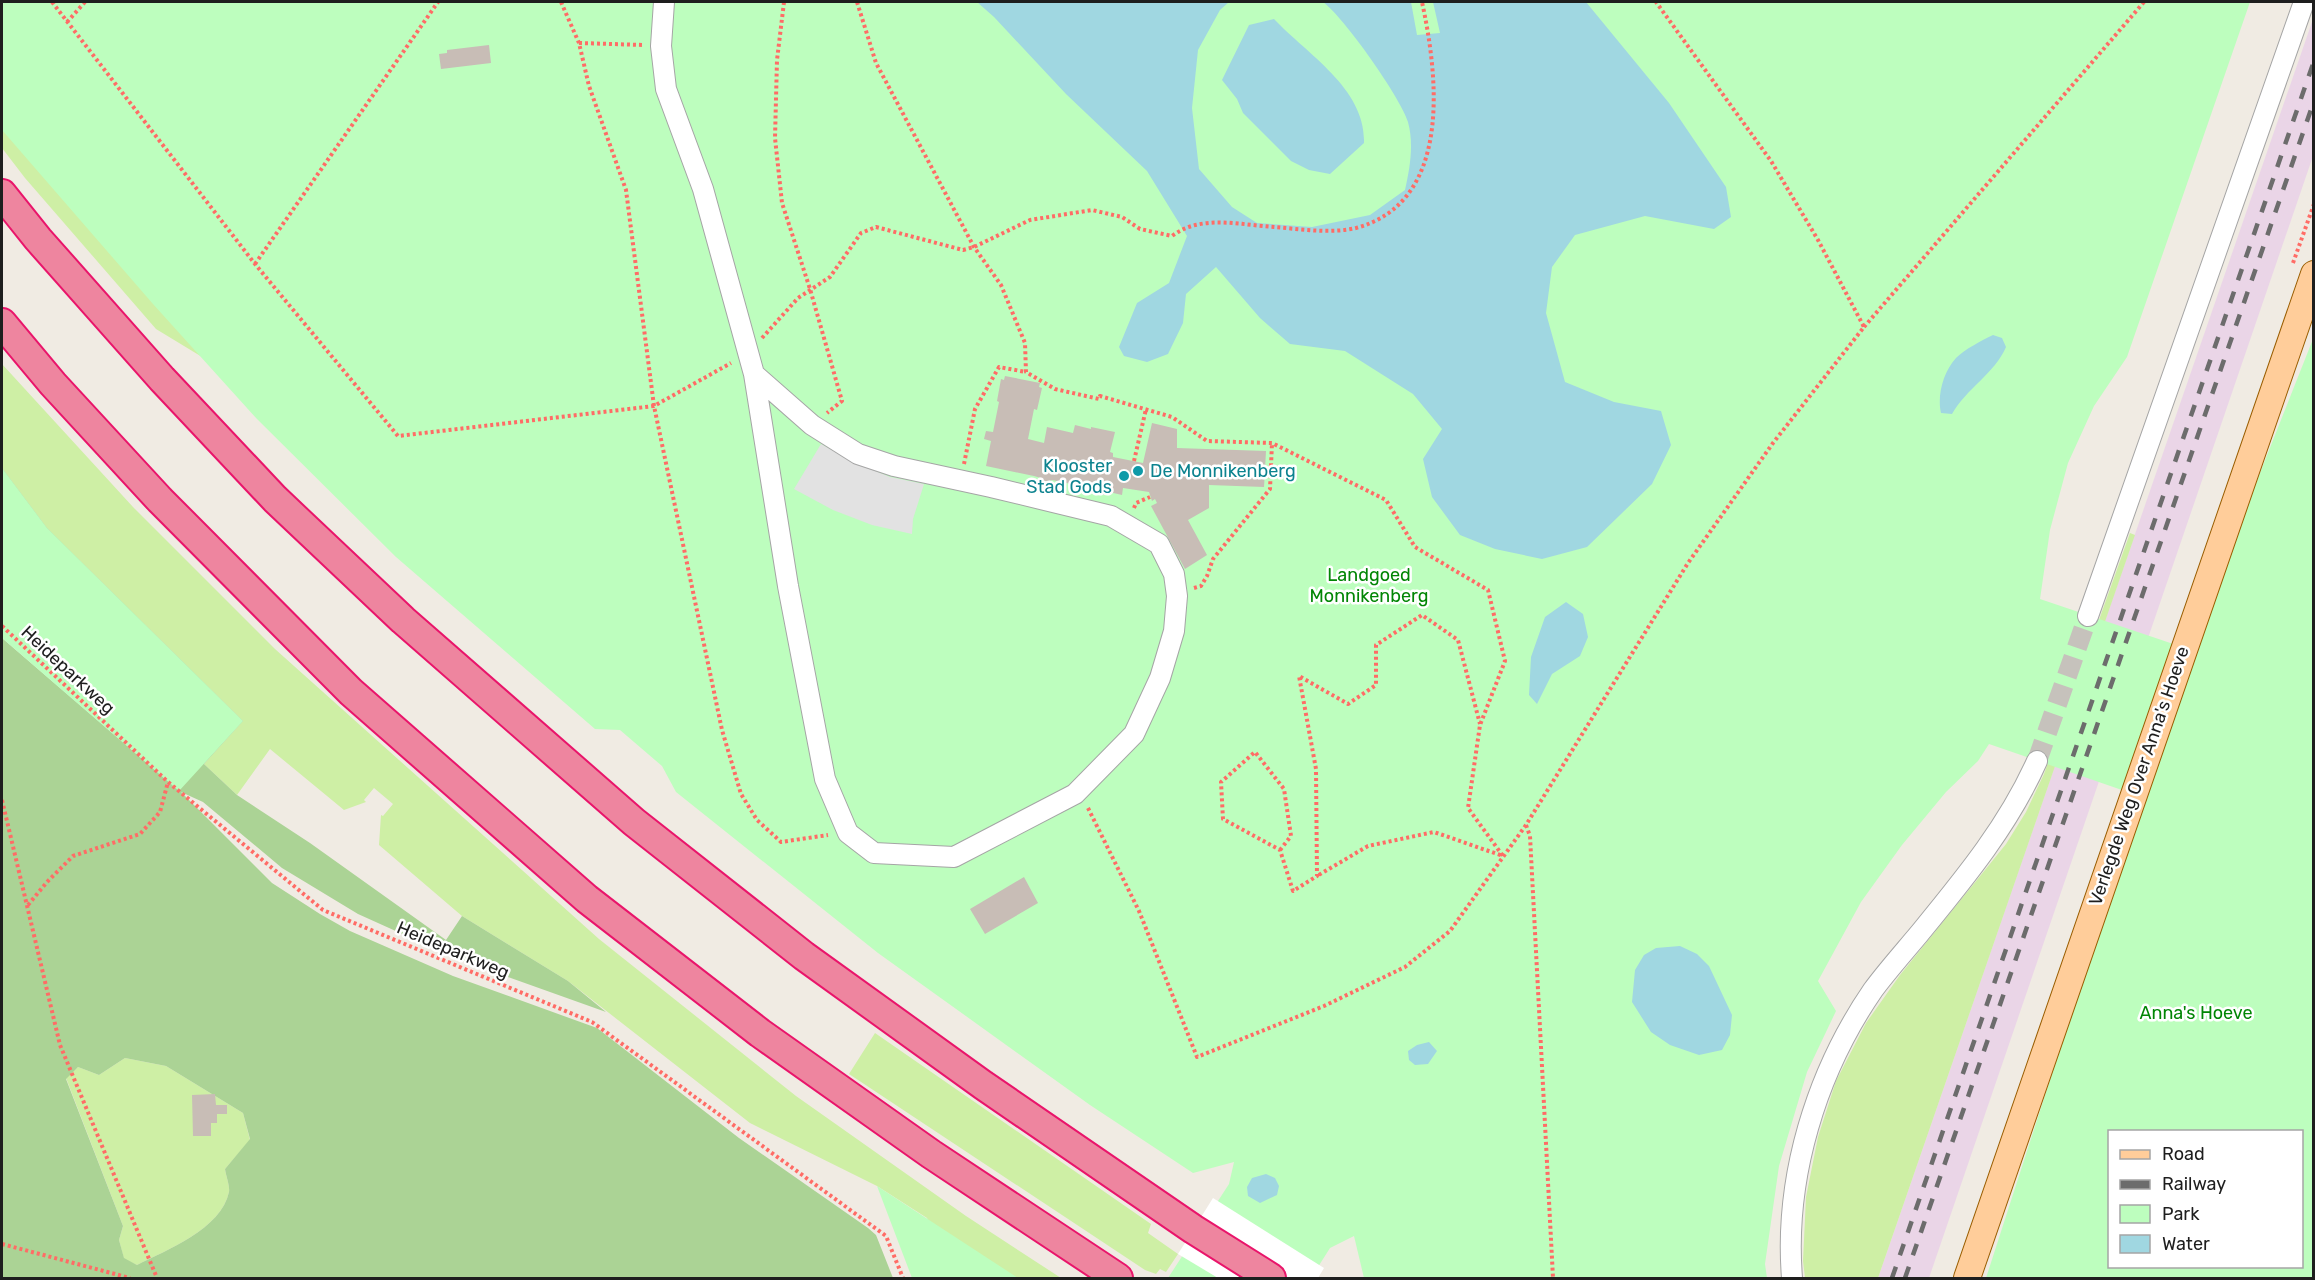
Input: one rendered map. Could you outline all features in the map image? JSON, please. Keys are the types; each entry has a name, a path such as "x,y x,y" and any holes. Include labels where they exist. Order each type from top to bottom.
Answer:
{"highway":[{"path":"2,194 38,239 162,379 275,499 404,620 634,822 804,956 983,1084 1193,1229 1271,1278"},
{"path":"2,323 85,419 160,500 351,692 587,899 760,1033 931,1154 1118,1278"}],"main road":[{"name":"Verlegde Weg Over Anna's Hoeve","path":"1967,1278 2313,274"}],"lane":[{"path":"664,2 661,46 666,89 703,189 754,374 788,586 825,779 848,833 874,853 954,857 1075,794 1134,734 1160,678 1174,631 1177,596 1174,574 1159,544 1111,516 894,466 858,453 812,425 754,374"},
{"path":"2088,616 2304,2"},
{"path":"1792,1278 1790,1257 1793,1208 1800,1158 1817,1098 1842,1042 1874,990 1990,844 2018,799 2037,761"}],"path":[{"path":"52,2 255,264 398,436 654,406 749,354 798,298 830,277 861,233 876,227 963,250 1030,220 1092,210 1122,217 1140,229 1172,236 1182,228 1201,223 1331,230 1356,228 1378,219 1398,204 1415,186 1426,160 1432,131 1429,34 1422,2"},
{"path":"67,22 85,2"},
{"path":"255,264 438,2"},
{"path":"561,2 579,43 589,86 626,190 654,406 722,730 741,795 757,820 781,842 848,833"},
{"path":"784,2 777,60 775,138 782,203 810,289 842,401 812,425"},
{"path":"857,2 876,63 974,247 1001,285 1025,343 1026,372"},
{"path":"1656,2 1771,161 1818,240 1864,327"},
{"path":"1075,794 1091,811 1139,911 1197,1057 1324,1006 1405,967 1450,931 1526,825 1688,563 1773,442 1864,327 2144,2"},
{"path":"579,43 661,46"},
{"path":"961,480 975,410 999,367 1026,372 1055,389 1099,399 1100,396 1172,417 1207,441 1272,443 1386,500 1415,547 1488,590 1505,661 1480,725 1468,808 1503,856"},
{"path":"1134,461 1146,409"},
{"path":"1177,596 1201,586 1213,559 1270,489 1272,443"},
{"path":"1317,876 1316,769 1299,676 1348,704 1376,685 1376,645 1422,615 1458,640 1480,725"},
{"name":"Heideparkweg","path":"2,626 168,782 323,910 592,1022 886,1236 903,1278"},
{"path":"1280,850 1291,836 1284,789 1255,752 1221,782 1223,819 1280,850 1293,891 1368,846 1434,832 1503,856"},
{"path":"27,905 46,882 73,856 140,834 160,812 168,782"},
{"path":"2,801 60,1045 157,1278"},
{"path":"1526,825 1530,836 1553,1278"},
{"path":"2,1244 130,1278"}],"shaded area":[{"path":"2313,19 2313,156 1929,1278 1878,1278"},
{"path":"821,444 854,462 890,477 924,484 913,519 912,534 872,525 833,510 794,489"}],"green space":[{"name":"Landgoed Monnikenberg","path":"2,2 2250,2 2127,357 2094,406 2068,463 2050,530 2040,599 2197,652 2222,569 2313,339 2313,1278 1986,1278 2113,885 2145,798 1989,744 1978,761 1946,792 1902,845 1861,902 1818,981 1836,1011 1807,1072 1779,1166 1765,1264 1767,1278 1364,1278 1354,1236 1330,1248 1311,1278 1168,1278 1229,1184 1234,1162 1193,1173 1090,1105 878,953 676,792 662,766 620,730 595,729 396,557 257,419 153,304 2,130"},
{"path":"2,98 281,405 156,329 25,178 2,148"},
{"path":"2,364 133,507 275,649 599,939 796,1096 966,1216 1061,1278 953,1278 927,1218 877,1186 750,1123 568,981 462,916 379,845 381,815 383,816 393,804 374,788 364,800 366,802 344,810 270,749 237,795 204,764 243,721 47,528 2,468"},
{"path":"2,468 47,528 243,721 204,764 237,795 310,843 446,940 462,916 568,981 606,1012 460,960 358,914 282,868 203,802 181,792 272,883 350,931 453,976 597,1028 739,1138 868,1228 876,1235 893,1278 2,1278 2,638 168,781","holes":["125,1058 166,1066 243,1113 250,1139 225,1169 229,1192 224,1205 215,1217 191,1237 137,1265 124,1258 119,1240 123,1226 66,1079 78,1067 99,1075"]},
{"path":"2,468 47,528 243,721 179,791 2,638"},
{"path":"2130,533 2135,535 1878,1278 1805,1278 1803,1261 1806,1197 1818,1137 1836,1081 1866,1023 1900,975 2006,844 2026,812 2044,774"},
{"path":"875,1033 1151,1224 1148,1233 1178,1254 1166,1272 1160,1269 1156,1274 1145,1270 849,1074"},
{"path":"125,1058 166,1066 243,1113 250,1140 225,1169 229,1192 224,1205 215,1217 191,1237 137,1265 124,1259 119,1240 123,1226 66,1078 78,1067 99,1075"},
{"path":"877,1186 1018,1278 912,1278"}],"water":[{"path":"977,2 1229,2 1220,10 1198,50 1192,108 1199,169 1232,207 1257,223 1312,227 1370,215 1405,190 1411,156 1408,122 1395,95 1344,23 1323,2 1411,2 1417,35 1440,33 1433,2 1586,2 1669,103 1726,187 1731,217 1714,229 1645,216 1575,235 1552,267 1546,313 1565,382 1614,402 1661,411 1671,445 1652,484 1587,547 1542,559 1495,549 1460,535 1432,497 1423,459 1442,429 1413,394 1345,351 1290,344 1260,318 1216,267 1186,294 1183,323 1168,354 1147,362 1124,356 1119,347 1137,303 1169,283 1187,236 1147,171 1066,94"},
{"path":"1274,19 1332,74 1356,106 1362,124 1364,143 1330,174 1309,170 1291,161 1243,113 1237,99 1222,80 1249,25"},
{"path":"1993,335 2002,338 2006,347 1995,365 1952,414 1941,413 1942,384 1951,364 1964,351"},
{"path":"1566,602 1583,614 1588,637 1580,656 1552,674 1537,704 1529,695 1531,657 1545,617"},
{"path":"1680,946 1697,954 1709,966 1732,1015 1730,1035 1722,1050 1699,1055 1670,1045 1651,1032 1632,1002 1635,970 1644,955 1656,948"},
{"path":"1429,1042 1437,1051 1428,1064 1415,1065 1409,1060 1408,1051 1417,1045"},
{"path":"1266,1174 1275,1178 1279,1186 1277,1195 1260,1203 1248,1196 1247,1187 1252,1178"}],"pier":[{"path":"1213,1198 1324,1268 1318,1278 1218,1278 1178,1254"}],"building":[{"path":"489,45 491,63 441,69 439,54 447,53 447,50"},
{"name":"De Monnikenberg","path":"1005,376 1040,383 1039,387 1042,388 1037,410 1034,409 1028,439 1044,443 1047,427 1073,433 1075,425 1115,432 1110,452 1113,453 1113,457 1143,463 1152,423 1177,429 1177,448 1266,451 1264,487 1209,485 1209,508 1188,520 1207,555 1185,569 1151,506 1157,503 1155,499 1152,501 1149,492 1123,488 1122,495 1105,491 1105,495 1075,489 1076,485 1052,480 1042,481 1041,478 1034,476 986,466 991,441 984,439 986,431 993,432 1001,379 1004,380"},
{"path":"1024,877 1038,903 985,934 970,909"},
{"path":"215,1094 216,1105 227,1105 227,1114 217,1114 217,1123 211,1123 211,1136 193,1136 192,1095"}],"tunnel":[{"path":"2037,761 2088,616"}],"railway":[{"path":"1892,1278 2314,61"},
{"path":"1905,1278 2314,101"}],"place":[{"name":"De Monnikenberg","path":"1138,471"},
{"name":"Klooster Stad Gods","path":"1124,476"}],"park label":[{"name":"Anna's Hoeve","path":"2196,1013"}]}
